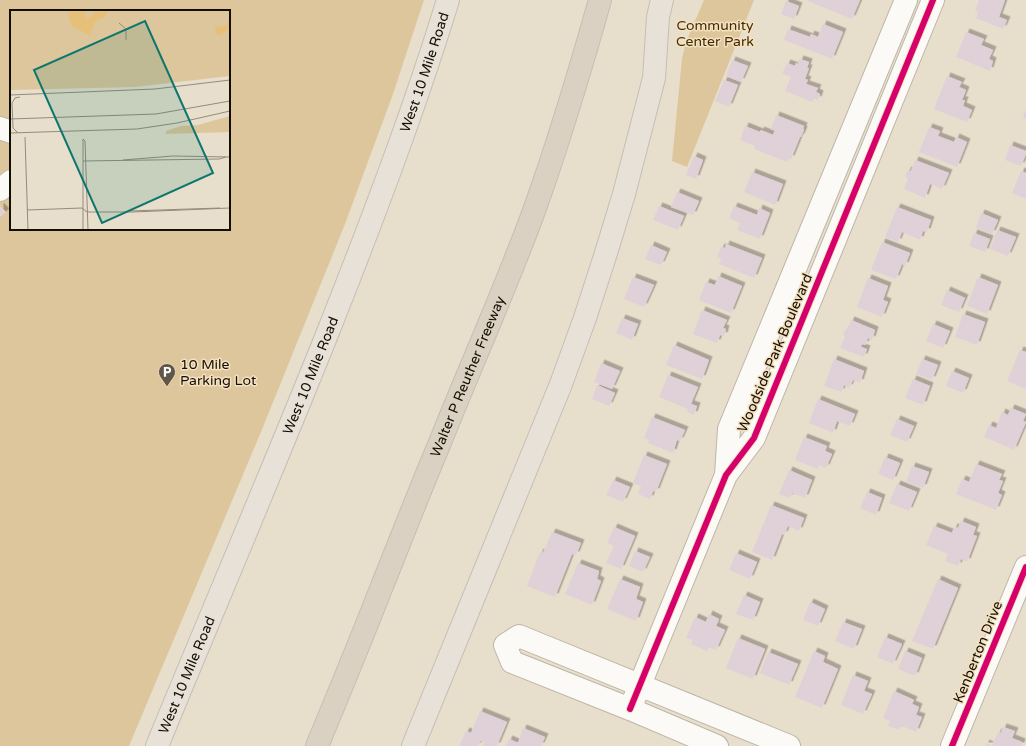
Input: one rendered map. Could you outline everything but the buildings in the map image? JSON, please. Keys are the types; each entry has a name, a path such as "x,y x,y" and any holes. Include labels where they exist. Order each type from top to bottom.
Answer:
{"highway":[{"name":"Walter P Reuther Freeway","path":"317,746 439,444 502,294 549,169 600,0"}],"main road":[{"name":"West 10 Mile Road","path":"157,746 286,436 343,292 411,114 448,0"},
{"path":"413,746 558,391 586,318 624,194 654,78 660,9"}],"street":[{"name":"Woodside Park Boulevard","path":"726,476 729,429 906,0"},
{"name":"Woodside Park Boulevard","path":"630,709 726,476 754,438 933,0"},
{"path":"887,47 909,57"},
{"path":"0,128 10,132"},
{"path":"0,190 10,182"},
{"path":"830,182 854,192"},
{"name":"Woodside Park Boulevard","path":"771,328 795,338"},
{"name":"Kenberton Drive","path":"952,746 1026,567"},
{"path":"717,746 630,709 512,662 505,645 519,636 789,746"}],"green space":[{"name":"10 Mile Parking Lot","path":"0,0 424,0 393,94 345,224 263,427 129,746 0,746"},
{"name":"Community Center Park","path":"704,0 754,0 687,167 672,161 682,59 686,42"}],"cycle path":[{"path":"630,709 726,475 754,438 933,0"},
{"path":"952,746 1026,567"}],"place":[{"name":"10 Mile Parking Lot","path":"167,387"}]}
